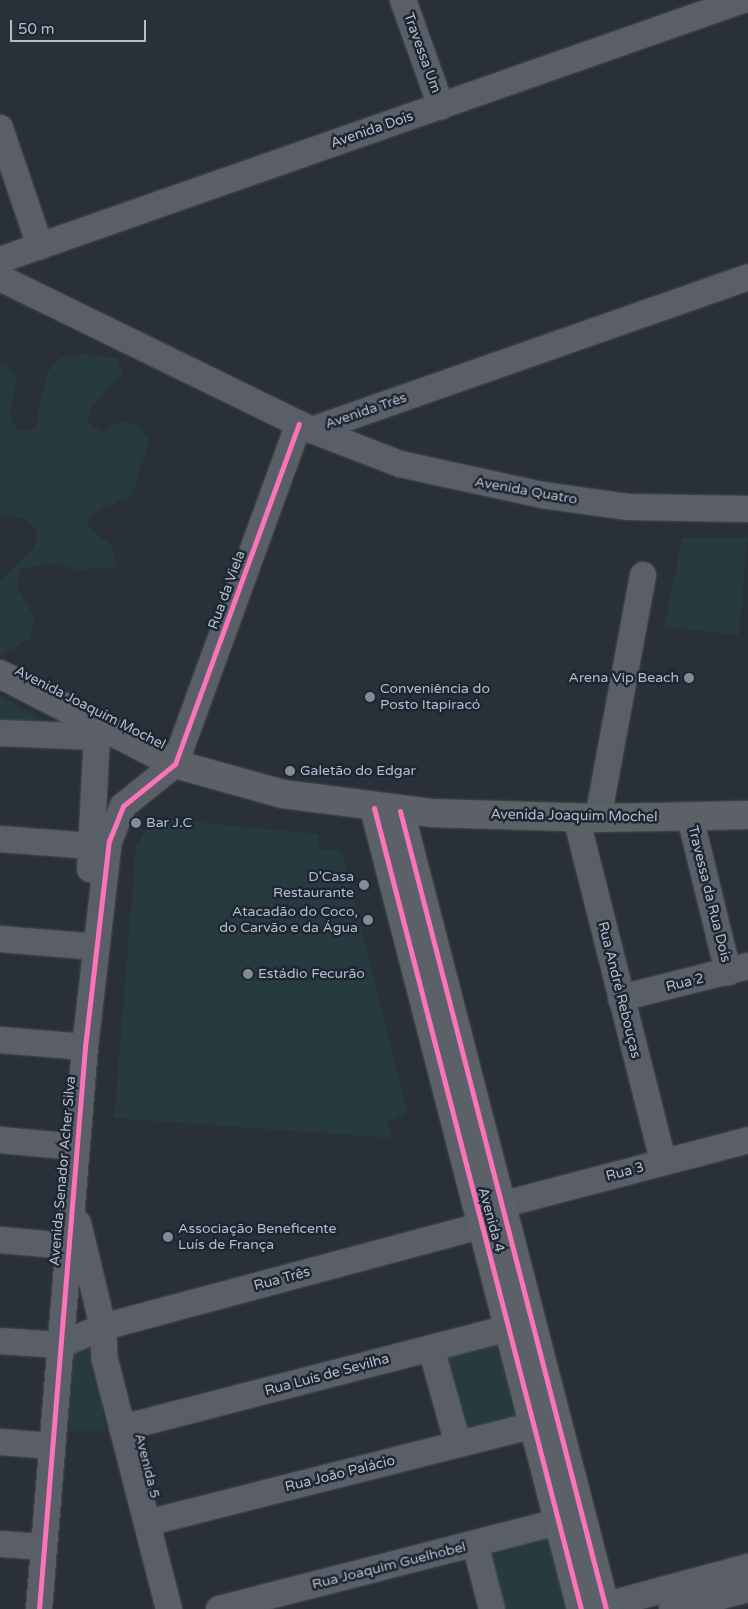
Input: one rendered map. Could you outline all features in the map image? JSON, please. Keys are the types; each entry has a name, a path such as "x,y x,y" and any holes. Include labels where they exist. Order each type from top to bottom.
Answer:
{"main road":[{"name":"Avenida Joaquim Mochel","path":"0,674 100,732 170,768 253,788 383,812 587,818 748,815"},
{"name":"Avenida Joaquim Mochel","path":"0,688 100,732"},
{"name":"Avenida 4","path":"383,812 496,1217 520,1325 596,1608"},
{"name":"Avenida 4","path":"520,1325 533,1425 558,1522 596,1608"}],"street":[{"name":"Travessa Um","path":"403,0 441,106"},
{"name":"Avenida Dois","path":"0,260 744,0"},
{"path":"0,128 40,246"},
{"name":"Avenida Três","path":"306,427 748,277"},
{"path":"0,278 306,427"},
{"name":"Avenida Quatro","path":"306,427 400,464 542,495 629,507 748,509"},
{"name":"Rua da Viela","path":"170,768 306,427"},
{"path":"587,818 643,575"},
{"path":"0,733 100,732"},
{"name":"Avenida Senador Acher Silva","path":"85,1048 85,946 100,732"},
{"name":"Avenida Senador Acher Silva","path":"39,1609 85,1048 109,841 123,806 170,768"},
{"name":"Travessa da Rua Dois","path":"690,817 738,969"},
{"name":"Rua André Rebouças","path":"587,818 621,998 663,1162"},
{"path":"0,839 92,846"},
{"path":"0,939 85,946"},
{"name":"Rua 2","path":"621,998 738,969"},
{"path":"0,1040 85,1048"},
{"path":"0,1140 77,1147"},
{"name":"Rua 3","path":"496,1217 663,1162 748,1140"},
{"name":"Avenida 5","path":"72,1201 103,1327 120,1360 129,1427 154,1521 184,1609"},
{"name":"Rua Três","path":"60,1345 103,1327 496,1217"},
{"path":"0,1240 69,1246"},
{"name":"Rua Luís de Sevilha","path":"129,1427 520,1325"},
{"path":"0,1341 60,1345"},
{"path":"432,1348 458,1444"},
{"name":"Rua João Palácio","path":"154,1521 533,1425"},
{"path":"0,1442 52,1446"},
{"name":"Avenida 5","path":"154,1521 168,1609"},
{"name":"Rua Joaquim Guelhobel","path":"220,1609 558,1522"},
{"path":"0,1544 44,1547"},
{"path":"475,1544 492,1609"},
{"path":"596,1608 748,1567"},
{"path":"672,1609 748,1589"}],"green space":[{"path":"79,354 117,358 122,375 93,405 87,422 102,432 120,422 139,425 149,442 132,495 98,511 86,524 113,548 117,567 78,570 57,563 21,569 17,587 35,619 30,638 0,656 0,581 34,548 37,530 23,517 0,517 0,362 5,362 17,377 10,414 17,431 35,429 47,373 60,358"},
{"path":"748,537 739,635 664,627 682,538"},
{"path":"0,696 55,725 0,726"},
{"name":"Estádio Fecurão","path":"163,819 319,834 318,850 342,851 408,1112 388,1122 391,1138 114,1118 136,847 145,831"},
{"path":"504,1334 528,1417 465,1435 442,1351"},
{"path":"88,1344 93,1353 106,1431 69,1431 74,1351"},
{"path":"555,1531 574,1609 498,1609 483,1550"}],"cycle path":[{"path":"39,1609 85,1047 109,841 123,806 175,764 299,424"},
{"path":"374,808 581,1609"},
{"path":"400,811 606,1609"}],"place":[{"name":"Arena Vip Beach","path":"689,678"},
{"name":"Conveniência do Posto Itapiracó","path":"370,697"},
{"name":"Galetão do Edgar","path":"290,771"},
{"name":"Bar J.C","path":"136,823"},
{"name":"D'Casa Restaurante","path":"364,885"},
{"name":"Atacadão do Coco, do Carvão e da Água","path":"368,920"},
{"name":"Estádio Fecurão","path":"248,974"},
{"name":"Associação Beneficente Luís de França","path":"168,1237"}]}
